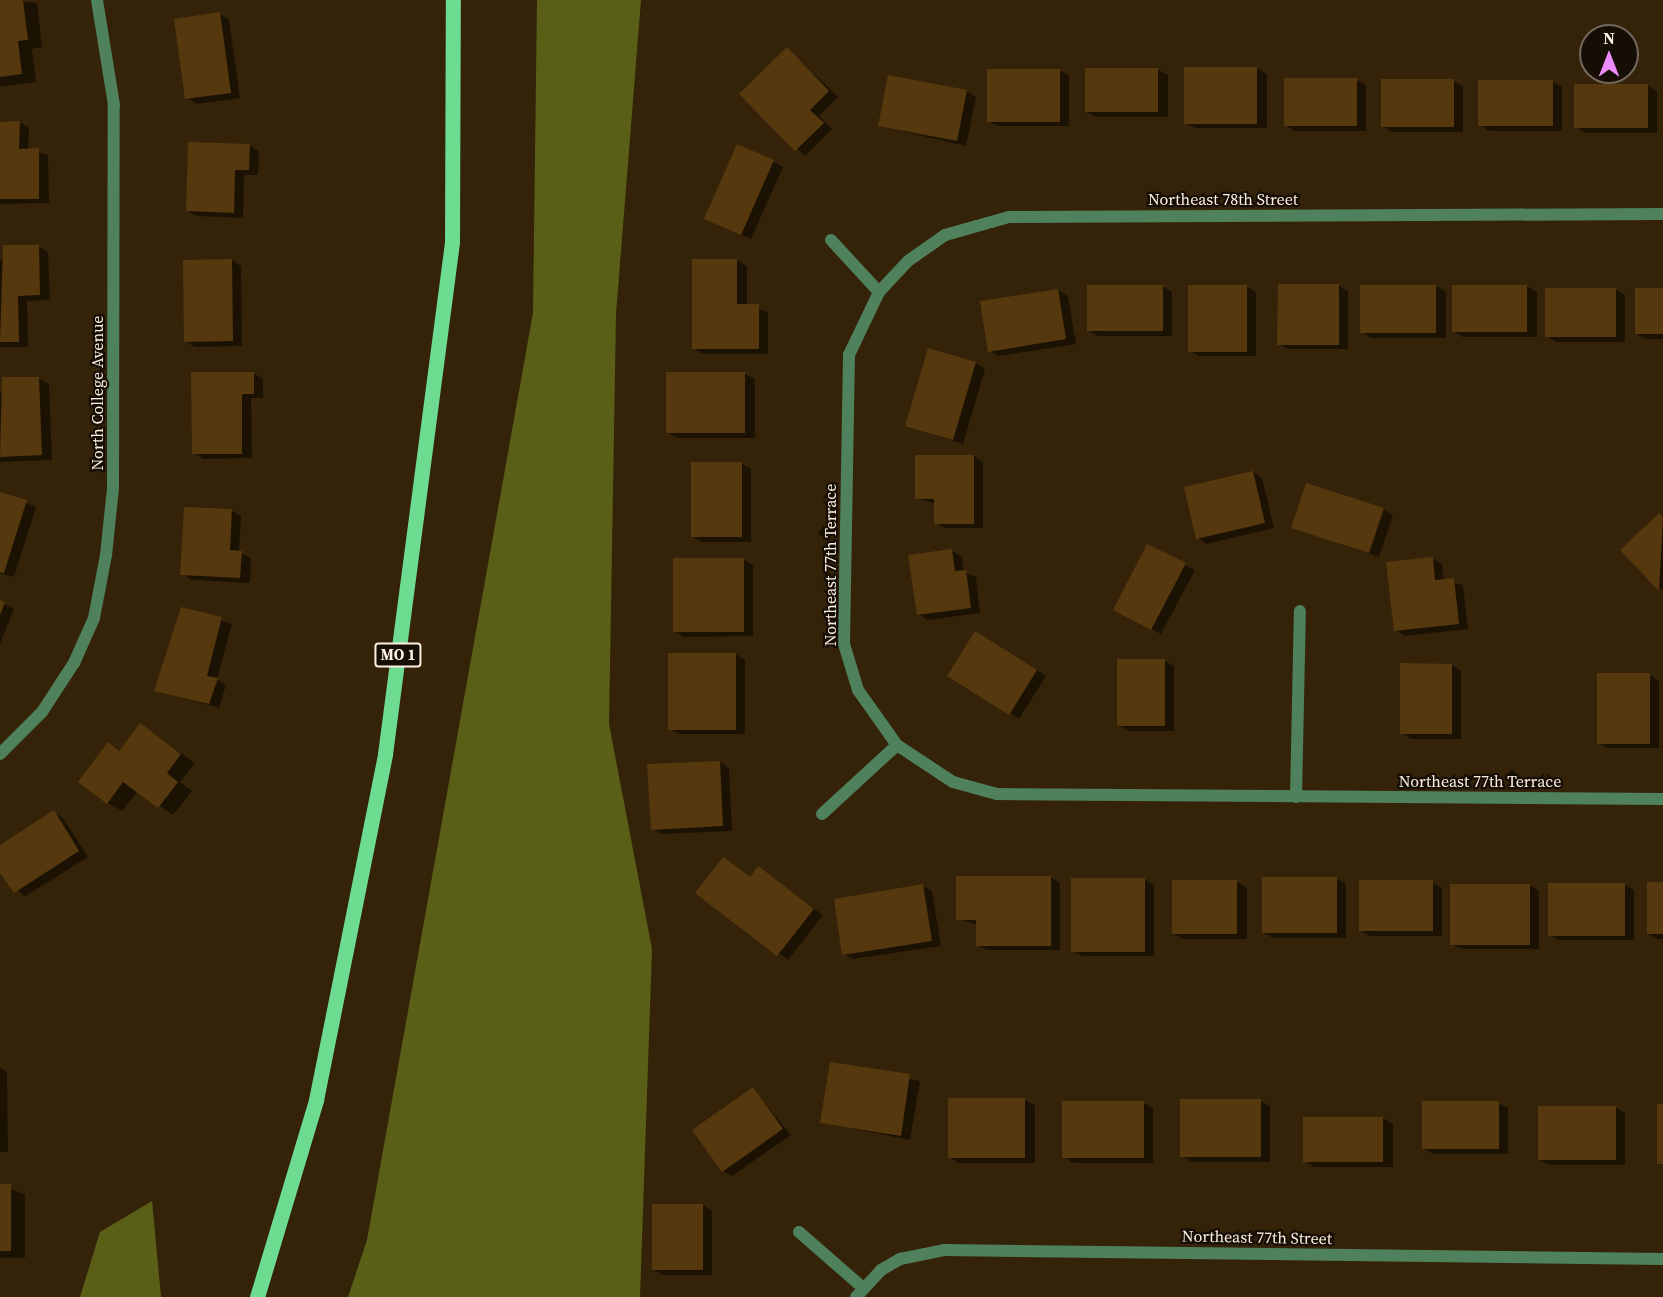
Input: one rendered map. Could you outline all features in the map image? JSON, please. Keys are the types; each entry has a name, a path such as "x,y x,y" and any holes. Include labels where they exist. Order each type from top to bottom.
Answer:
{"main road":[{"name":"MO 1","path":"257,1297 316,1100 385,754 452,242 453,0"}],"street":[{"name":"North College Avenue","path":"0,754 42,712 74,663 94,618 106,555 113,488 114,105 97,0"},
{"name":"Northeast 78th Street","path":"849,355 879,292 908,261 945,236 1010,217 1663,214"},
{"path":"831,240 879,292"},
{"name":"Northeast 77th Terrace","path":"849,355 844,644 858,690 897,745 953,782 997,794 1663,799"},
{"path":"1296,797 1300,611"},
{"path":"822,814 897,745"},
{"path":"799,1232 859,1292"},
{"name":"Northeast 77th Street","path":"859,1292 900,1259 945,1250 1663,1259"}],"green space":[{"path":"537,0 641,0 616,314 609,724 652,949 640,1297 348,1297 367,1240 533,313"},
{"path":"152,1201 161,1297 80,1297 100,1232"}],"building":[{"path":"0,0 23,0 28,40 18,41 22,74 0,77"},
{"path":"220,12 231,93 185,99 174,19"},
{"path":"787,47 829,91 810,110 824,123 795,151 739,94"},
{"path":"1184,67 1257,67 1257,124 1184,124"},
{"path":"1085,68 1158,68 1158,112 1085,112"},
{"path":"987,69 1060,69 1060,122 987,122"},
{"path":"888,75 967,90 957,141 878,126"},
{"path":"1284,78 1357,78 1357,126 1284,126"},
{"path":"1381,79 1454,79 1454,127 1381,127"},
{"path":"1478,80 1553,80 1553,126 1478,126"},
{"path":"1574,84 1648,84 1648,128 1574,128"},
{"path":"20,121 19,149 39,148 39,199 0,199 0,122"},
{"path":"188,142 250,144 249,170 235,170 234,213 186,211"},
{"path":"737,144 774,160 741,235 704,219"},
{"path":"3,245 39,245 40,295 18,296 19,342 0,342"},
{"path":"232,259 233,341 184,342 183,260"},
{"path":"692,259 737,259 737,304 759,304 759,349 692,349"},
{"path":"1278,284 1339,284 1339,345 1277,345"},
{"path":"1087,285 1163,285 1163,331 1087,331"},
{"path":"1188,285 1247,285 1247,352 1188,352"},
{"path":"1360,285 1436,285 1436,333 1360,333"},
{"path":"1452,285 1527,285 1527,332 1452,332"},
{"path":"1545,288 1616,288 1616,337 1545,337"},
{"path":"1635,288 1663,288 1663,334 1635,334"},
{"path":"1058,289 1066,339 988,352 980,301"},
{"path":"928,348 976,362 953,440 905,426"},
{"path":"191,372 254,372 254,394 242,394 242,454 192,454"},
{"path":"666,372 745,372 745,433 666,433"},
{"path":"2,377 39,377 42,455 0,457"},
{"path":"915,455 974,455 974,524 934,524 934,499 915,499"},
{"path":"691,462 742,462 742,537 691,537"},
{"path":"1253,471 1265,523 1196,539 1184,487"},
{"path":"1306,483 1384,508 1369,553 1291,528"},
{"path":"0,492 27,500 4,573 0,572"},
{"path":"184,507 232,509 230,550 242,551 240,578 180,575"},
{"path":"1659,513 1663,517 1659,591 1620,550"},
{"path":"1147,544 1186,563 1151,630 1113,610"},
{"path":"952,549 955,571 966,570 971,608 917,615 908,555"},
{"path":"1433,557 1435,580 1454,578 1459,624 1394,631 1386,562"},
{"path":"673,558 744,558 744,632 673,632"},
{"path":"0,600 5,602 0,615"},
{"path":"181,607 222,617 207,676 218,678 209,704 154,691"},
{"path":"975,631 1037,670 1009,715 947,676"},
{"path":"668,653 736,653 736,730 668,730"},
{"path":"1117,659 1165,659 1165,726 1117,726"},
{"path":"1400,663 1452,664 1452,734 1400,734"},
{"path":"1597,673 1650,673 1650,744 1597,744"},
{"path":"140,723 181,754 167,773 178,782 158,808 123,782 107,804 78,782 108,742 119,751"},
{"path":"720,761 723,826 651,830 647,764"},
{"path":"54,810 79,851 14,893 0,873 0,845"},
{"path":"723,857 750,877 758,866 814,909 777,956 695,893"},
{"path":"956,876 1051,876 1051,946 976,946 976,920 956,920"},
{"path":"1262,877 1337,877 1337,933 1262,933"},
{"path":"1071,878 1145,878 1145,952 1071,952"},
{"path":"1172,880 1237,880 1237,934 1172,934"},
{"path":"1359,880 1433,880 1433,931 1359,931"},
{"path":"1647,882 1663,882 1663,934 1647,934"},
{"path":"1548,883 1625,883 1625,936 1548,936"},
{"path":"923,884 932,941 842,955 834,899"},
{"path":"1450,884 1530,884 1530,945 1450,945"},
{"path":"830,1062 910,1074 901,1136 820,1123"},
{"path":"753,1087 783,1129 722,1172 692,1130"},
{"path":"948,1098 1025,1098 1025,1158 948,1158"},
{"path":"1180,1099 1261,1099 1261,1157 1180,1157"},
{"path":"1062,1101 1144,1101 1144,1158 1062,1158"},
{"path":"1422,1101 1499,1101 1499,1149 1422,1149"},
{"path":"1657,1104 1663,1104 1663,1164 1657,1164"},
{"path":"1538,1106 1616,1106 1616,1160 1538,1160"},
{"path":"1303,1117 1383,1117 1383,1162 1303,1162"},
{"path":"0,1184 11,1184 11,1251 0,1251"},
{"path":"652,1204 703,1204 703,1270 652,1270"}]}
